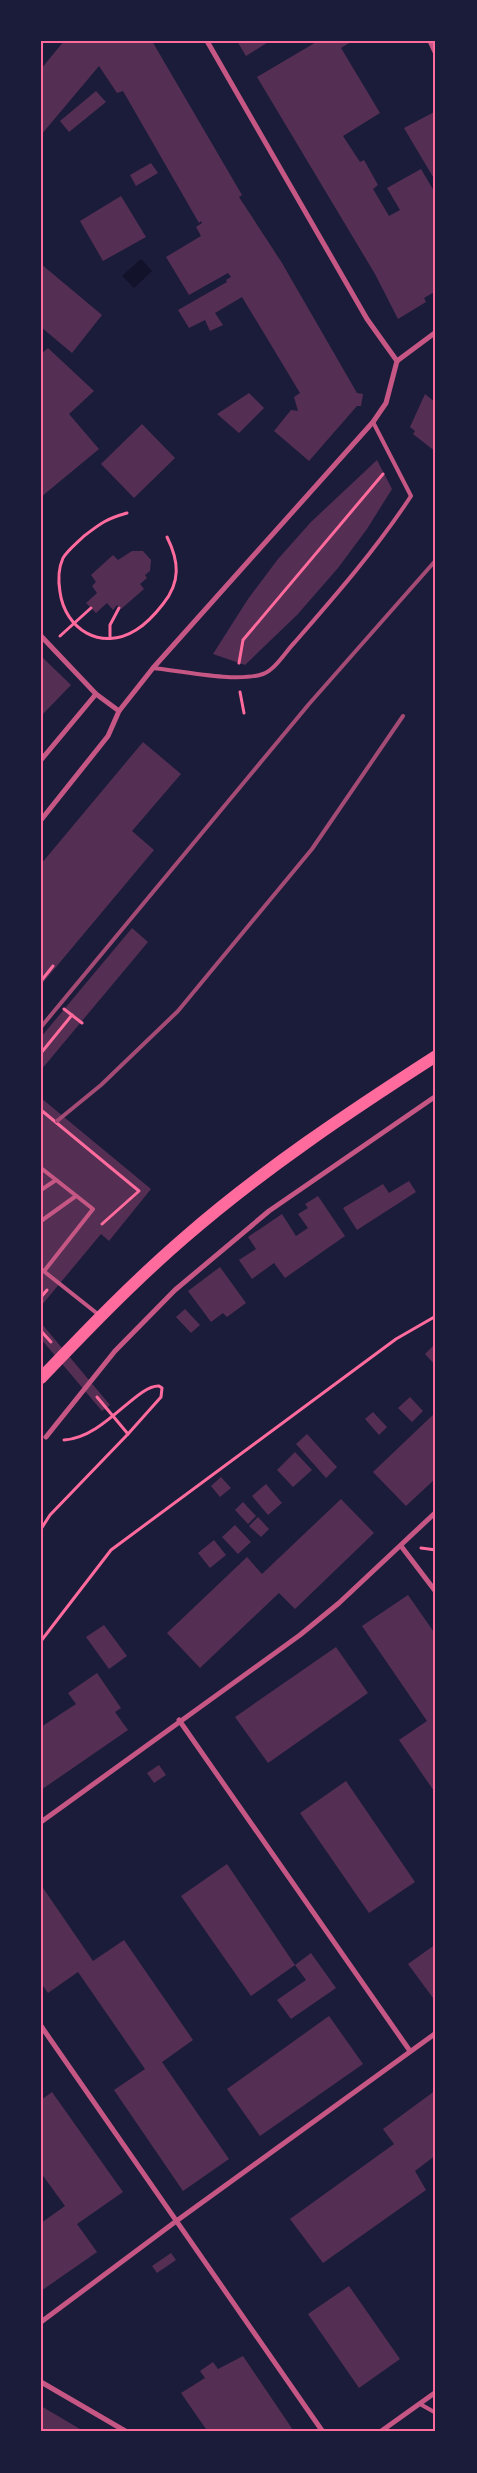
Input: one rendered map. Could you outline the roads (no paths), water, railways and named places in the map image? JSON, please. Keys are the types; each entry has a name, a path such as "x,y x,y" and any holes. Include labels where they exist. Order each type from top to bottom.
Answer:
{"main road":[{"path":"41,1378 135,1281 185,1237 237,1195 340,1119 436,1056"}],"street":[{"path":"207,41 366,319 397,361"},
{"path":"430,41 436,54"},
{"path":"41,820 108,736 119,711 153,668 373,422 386,403 397,361 436,332"},
{"path":"41,636 96,694 119,711"},
{"path":"41,760 96,694"},
{"path":"46,1437 115,1351 175,1290 268,1211 436,1096"},
{"path":"41,1822 179,1720 300,1635 401,1546 436,1512"},
{"path":"401,1546 436,1592"},
{"path":"179,1720 410,2051"},
{"path":"41,2026 175,2222 323,2432"},
{"path":"41,2322 175,2222 436,2033"},
{"path":"41,2382 127,2432"},
{"path":"380,2432 436,2392"}],"lane":[{"path":"153,668 237,678 265,673 285,653 346,584 411,496 373,422"},
{"path":"41,1168 93,1209 43,1269 101,1316"},
{"path":"41,1190 56,1180"},
{"path":"41,1221 76,1196"},
{"path":"420,2404 436,2413"}],"railway":[{"path":"41,1027 309,704 436,560"},
{"path":"57,1121 101,1085 178,1011 312,849 403,716"}]}
